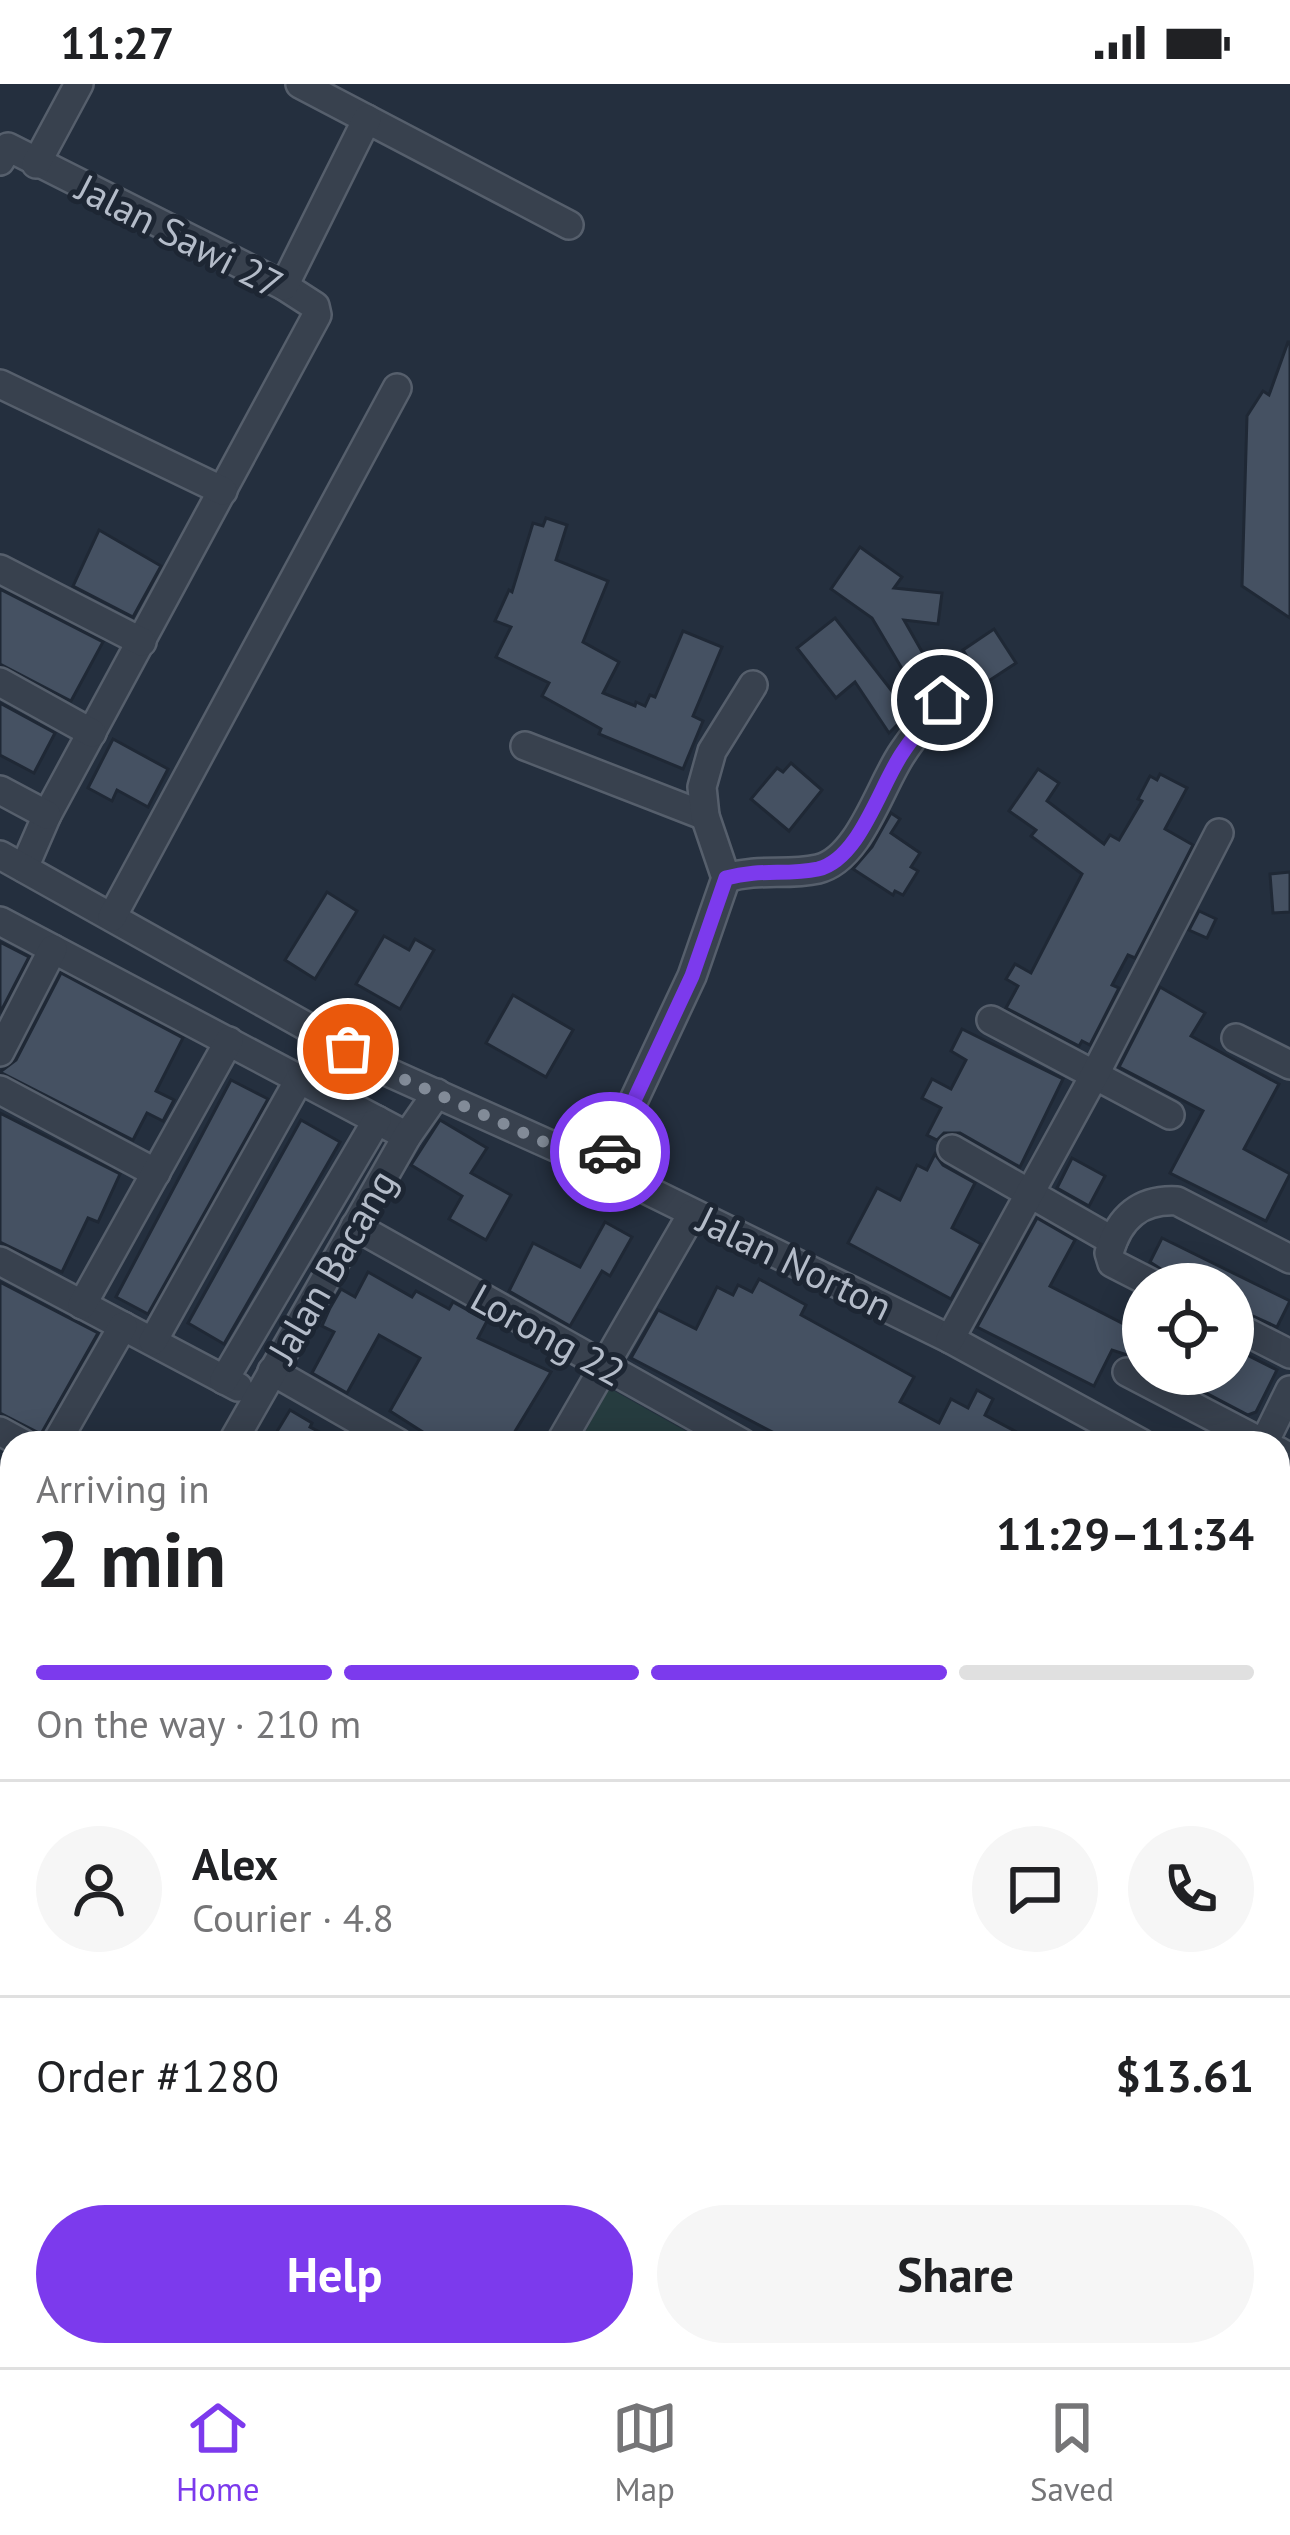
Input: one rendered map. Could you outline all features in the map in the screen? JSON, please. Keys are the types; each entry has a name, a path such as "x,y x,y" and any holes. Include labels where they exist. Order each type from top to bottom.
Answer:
{"street":[{"path":"36,164 79,84"},
{"path":"300,84 569,225"},
{"path":"284,286 358,114 363,84"},
{"name":"Jalan Sawi 27","path":"2,150 284,286 315,306 317,315 223,491"},
{"path":"0,384 223,491 47,815 12,862"},
{"path":"112,917 397,388"},
{"path":"0,569 142,642"},
{"path":"0,682 92,733"},
{"path":"602,1168 692,976 726,878 704,816 703,787 712,751 753,685"},
{"path":"726,878 756,869 819,868 839,860 900,755 942,700"},
{"path":"525,746 704,816"},
{"path":"0,790 47,815"},
{"path":"950,1339 1094,1076 1219,833"},
{"name":"Jalan Norton","path":"12,862 388,1072 602,1168 950,1339 1109,1431"},
{"path":"0,921 407,1136"},
{"path":"0,1052 53,949"},
{"path":"991,1020 1170,1115"},
{"path":"1236,1038 1290,1065"},
{"path":"82,1305 229,1041"},
{"path":"153,1341 300,1078"},
{"path":"0,1090 156,1173"},
{"name":"Jalan Bacang","path":"239,1431 407,1136 437,1093"},
{"path":"224,1379 377,1120"},
{"path":"952,1149 1030,1194 1126,1263"},
{"path":"1112,1252 1138,1206 1158,1200 1177,1201 1290,1259"},
{"path":"567,1431 692,1214"},
{"name":"Lorong 22","path":"355,1226 720,1431"},
{"path":"0,1262 257,1397"},
{"path":"63,1431 123,1326"},
{"path":"1254,1336 1290,1354"},
{"path":"272,1371 377,1431"},
{"path":"1270,1431 1290,1390"},
{"path":"1171,1395 1241,1431"}],"green space":[{"path":"609,1388 686,1431 586,1431"}],"building":[{"path":"1288,342 1290,618 1242,586 1247,416 1263,391 1269,395"},
{"path":"546,518 567,525 556,560 608,581 583,642 619,662 603,693 645,706 650,695 655,697 683,631 722,647 693,716 703,721 683,769 599,734 601,729 542,696 549,683 496,657 511,627 495,621 509,590 512,592 533,523 543,526"},
{"path":"99,530 161,566 133,617 73,586"},
{"path":"860,547 902,577 894,588 942,593 938,624 904,620 929,664 907,677 872,618 831,589"},
{"path":"0,589 103,642 71,701 0,664"},
{"path":"835,618 909,713 889,733 855,682 836,698 797,648"},
{"path":"994,629 1016,663 984,684 963,650"},
{"path":"0,703 55,733 34,773 0,755"},
{"path":"113,739 168,769 148,807 117,790 112,801 88,788"},
{"path":"791,763 822,790 789,831 751,799 777,768 783,772"},
{"path":"1038,769 1059,783 1047,801 1104,844 1110,835 1119,840 1142,801 1138,799 1150,776 1157,780 1160,774 1187,788 1165,829 1193,845 1135,958 1128,955 1112,985 1119,988 1090,1045 1082,1041 1079,1046 1006,1008 1018,986 1006,979 1015,964 1031,973 1082,874 1031,836 1036,830 1009,811"},
{"path":"891,813 900,819 891,833 920,853 911,867 918,871 903,895 895,891 893,895 853,869"},
{"path":"1290,872 1290,912 1273,913 1270,874"},
{"path":"327,892 357,911 315,979 285,960"},
{"path":"1199,911 1216,919 1207,938 1189,930"},
{"path":"384,936 409,950 415,939 434,950 400,1009 356,984"},
{"path":"0,942 29,957 0,1013"},
{"path":"61,973 183,1038 156,1091 174,1100 163,1121 147,1113 133,1140 0,1072 16,1060"},
{"path":"1160,987 1205,1013 1191,1036 1279,1084 1244,1149 1290,1174 1266,1221 1170,1173 1203,1111 1119,1067"},
{"path":"513,995 573,1030 546,1077 486,1043"},
{"path":"962,1029 1063,1079 1020,1167 960,1133 944,1133 937,1140 927,1135 941,1108 922,1098 932,1079 951,1089 966,1060 951,1051"},
{"path":"231,1080 268,1099 148,1314 116,1297"},
{"path":"0,1113 120,1174 98,1222 88,1218 62,1272 0,1242"},
{"path":"301,1120 340,1142 224,1344 188,1323"},
{"path":"440,1120 487,1148 471,1173 511,1195 486,1240 449,1219 462,1196 411,1165"},
{"path":"935,1154 943,1165 975,1183 952,1228 981,1244 951,1299 848,1243 877,1188 900,1200 917,1165 927,1170"},
{"path":"1072,1158 1105,1176 1089,1206 1057,1188"},
{"path":"1037,1218 1075,1240 1050,1286 1122,1323 1122,1353 1112,1350 1094,1386 977,1327"},
{"path":"605,1222 632,1237 610,1276 602,1271 570,1326 509,1291 533,1243 580,1267"},
{"path":"1162,1238 1213,1263 1152,1263"},
{"path":"368,1272 412,1297 416,1291 449,1309 453,1302 487,1321 478,1338 551,1372 515,1431 421,1431 390,1411 420,1358 379,1335 347,1393 312,1373 334,1332 322,1326 330,1308 341,1289 355,1297"},
{"path":"759,1279 806,1305 801,1315 914,1377 900,1402 939,1423 951,1399 968,1408 977,1390 993,1399 985,1415 1015,1431 770,1431 631,1358 658,1310 696,1329 717,1287 733,1295 738,1285 752,1292"},
{"path":"0,1282 98,1333 43,1431 0,1413"},
{"path":"1254,1283 1290,1301 1277,1327 1254,1317"},
{"path":"1254,1358 1277,1370 1256,1412 1248,1415 1210,1395 1254,1395"},
{"path":"290,1410 318,1431 277,1431"}],"way so far":[{"path":"348,1049 388,1072 602,1168 610,1152"}],"route":[{"path":"610,1152 692,976 726,878 756,869 819,868 839,860 900,755 942,700"}]}
